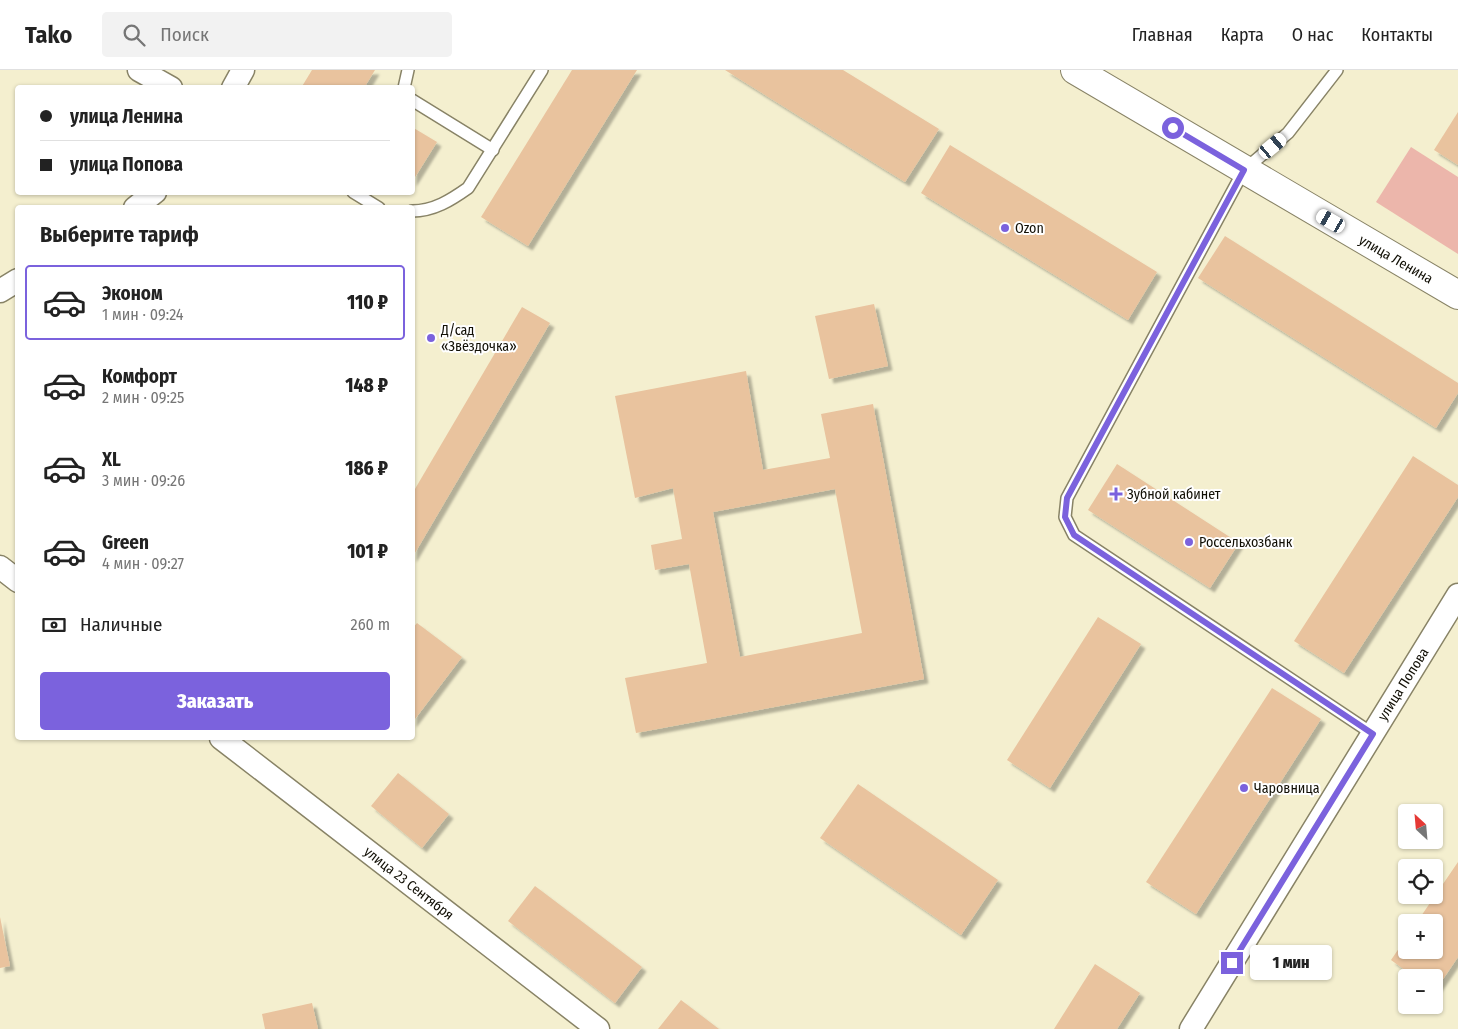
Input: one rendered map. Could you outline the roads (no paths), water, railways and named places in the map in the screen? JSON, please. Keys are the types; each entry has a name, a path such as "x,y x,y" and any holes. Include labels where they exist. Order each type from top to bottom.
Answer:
{"main road":[{"name":"улица Ленина","path":"1075,70 1458,295"}],"street":[{"path":"139,70 165,85"},
{"path":"235,85 244,70"},
{"path":"139,205 151,195"},
{"path":"0,291 15,282"},
{"path":"0,567 15,579"},
{"name":"улица Попова","path":"1191,1029 1458,595"},
{"name":"улица 23 Сентября","path":"223,740 598,1029"}],"lane":[{"path":"405,85 408,70"},
{"path":"415,212 423,211 450,201 468,188 542,70"},
{"path":"1337,70 1288,134 1244,170 1067,498 1065,517 1074,535 1373,734"},
{"path":"415,102 493,150"},
{"path":"358,195 374,205"}],"place":[{"name":"Ozon","path":"1005,228"},
{"name":"Д/сад «Звёздочка»","path":"431,338"},
{"name":"Зубной кабинет","path":"1116,494"},
{"name":"Россельхозбанк","path":"1189,542"},
{"name":"Чаровница","path":"1244,788"}]}
